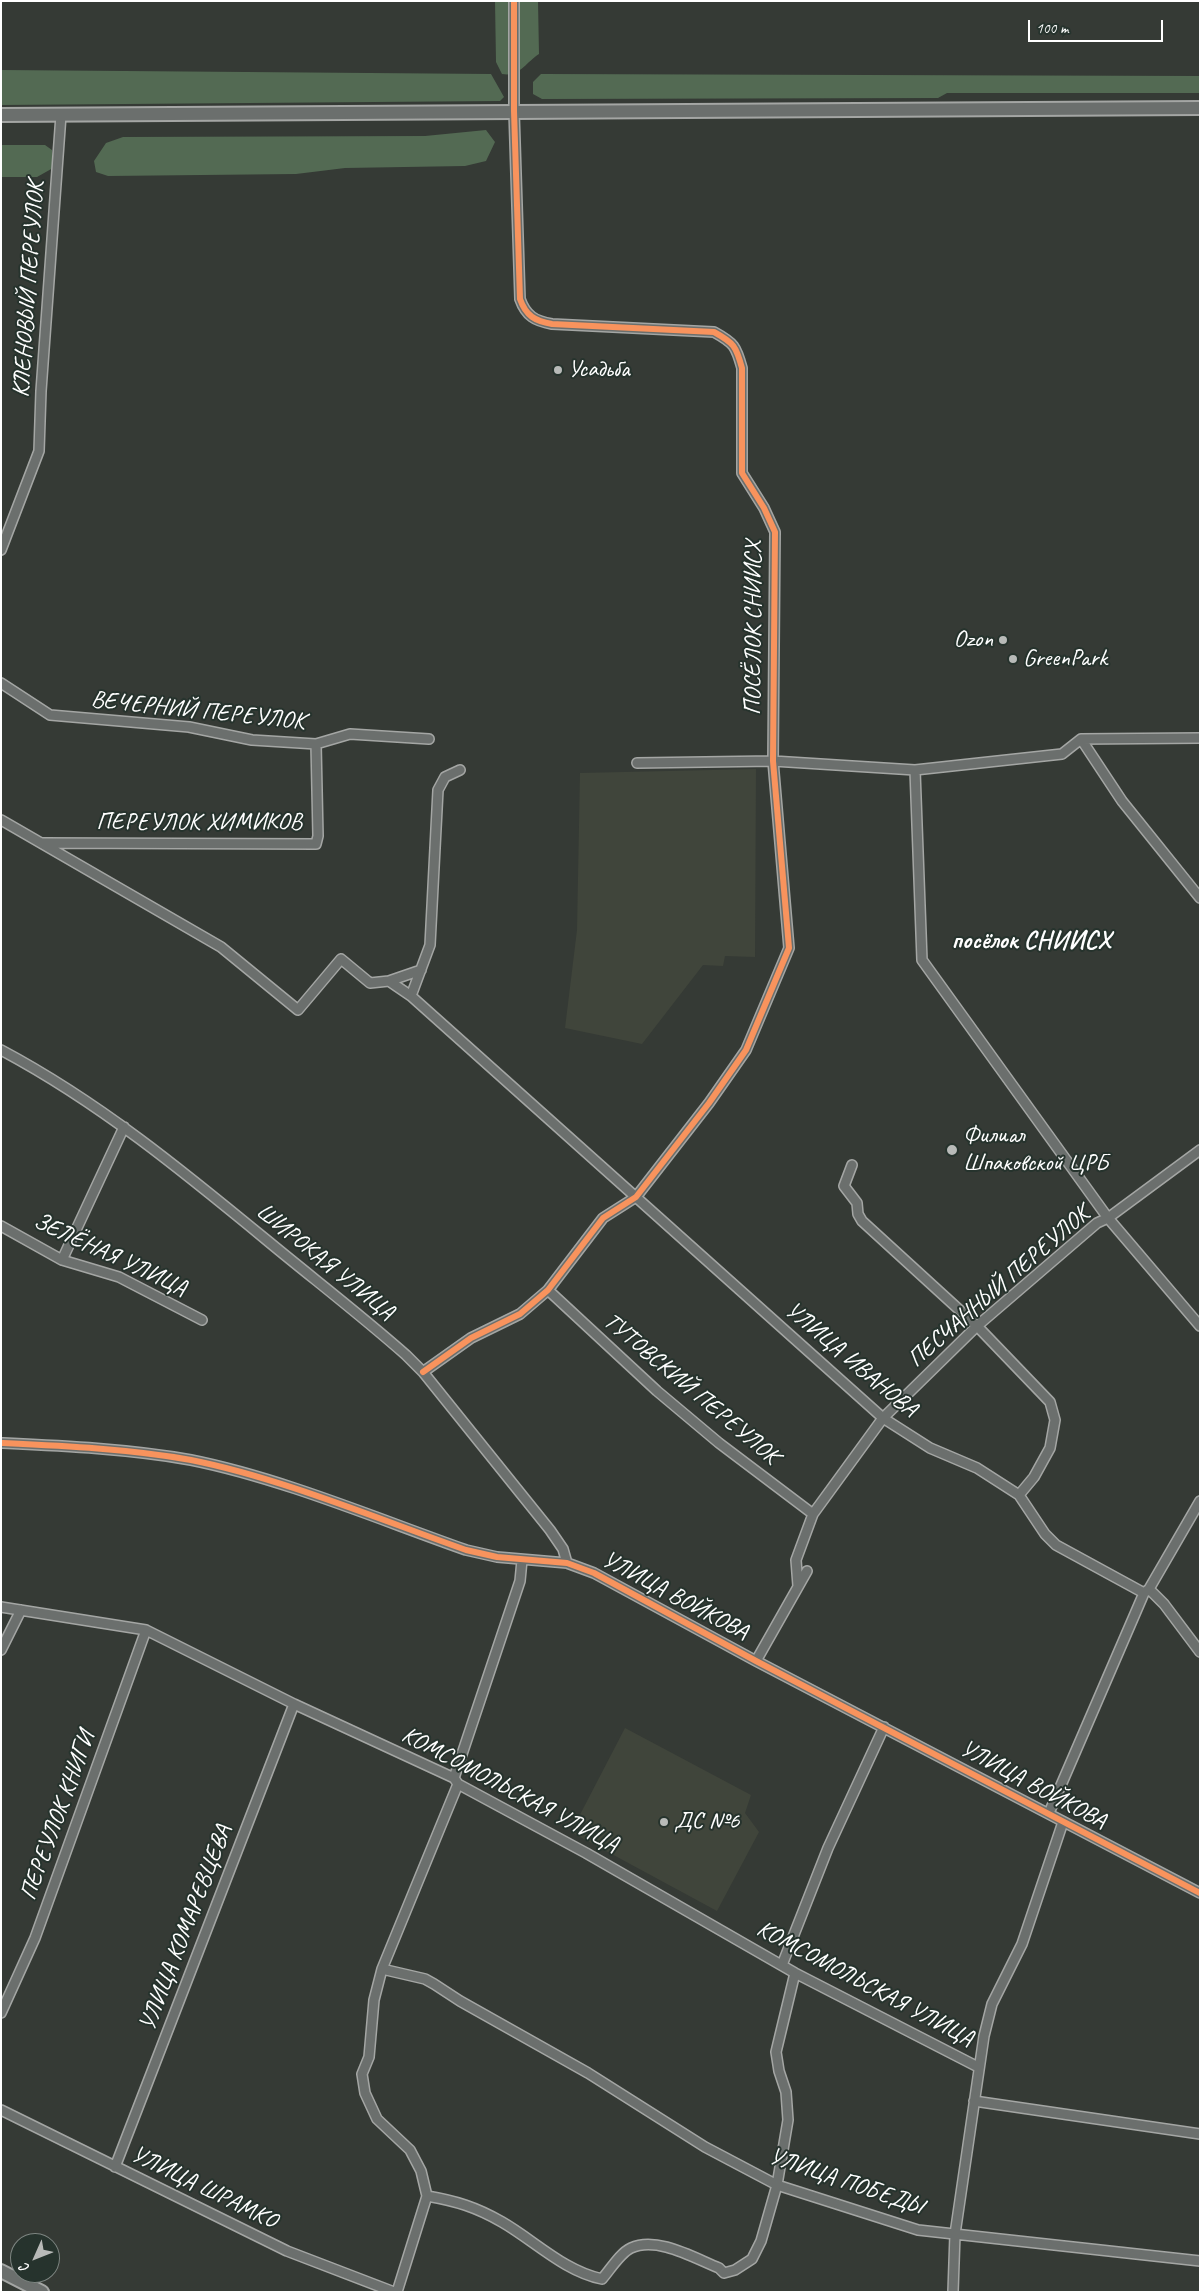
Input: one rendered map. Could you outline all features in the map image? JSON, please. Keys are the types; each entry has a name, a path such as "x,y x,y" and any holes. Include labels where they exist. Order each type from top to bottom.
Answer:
{"street":[{"name":"ПОСЁЛОК СНИИСХ","path":"514,1 514,111 520,299 524,309 531,318 552,324 714,332 732,343 738,352 742,368 742,473 764,508 775,532 772,761 789,948 746,1050 711,1100 636,1198"},
{"path":"1,115 1200,108"},
{"name":"КЛЕНОВЫЙ ПЕРЕУЛОК","path":"2,545 38,451 61,115"},
{"name":"ВЕЧЕРНИЙ ПЕРЕУЛОК","path":"1,683 50,715 189,727 252,740 316,744 350,734 429,739"},
{"path":"637,763 772,761 915,770 1062,754 1081,739 1200,738"},
{"path":"1081,739 1122,801 1200,898"},
{"name":"ПЕРЕУЛОК ХИМИКОВ","path":"42,843 316,844 318,836 316,744"},
{"path":"411,996 430,945 438,790 445,777 460,770"},
{"path":"915,770 922,960 1108,1218 1200,1326"},
{"path":"1,820 221,947 298,1010 341,958 370,983 388,981 421,970"},
{"name":"УЛИЦА ИВАНОВА","path":"388,981 411,996 883,1418 930,1448 977,1468 1019,1495 1045,1534 1056,1544 1146,1591 1164,1604 1199,1650"},
{"name":"ШИРОКАЯ УЛИЦА","path":"1,1050 68,1088 124,1127 213,1196 371,1324 423,1372 550,1530 563,1549 568,1563"},
{"path":"62,1260 124,1127"},
{"name":"ПЕСЧАННЫЙ ПЕРЕУЛОК","path":"798,1586 796,1560 812,1514 883,1418 976,1326 1097,1223 1108,1218 1200,1150"},
{"path":"852,1165 844,1186 856,1203 858,1214 862,1221 976,1326 1050,1402 1055,1420 1050,1448 1034,1477 1019,1495"},
{"path":"423,1372 471,1338 520,1314 548,1290 603,1218 636,1198"},
{"name":"ЗЕЛЁНАЯ УЛИЦА","path":"1,1226 62,1260 119,1277 202,1320"},
{"name":"ТУТОВСКИЙ ПЕРЕУЛОК","path":"548,1290 657,1391 719,1443 812,1514"},
{"name":"УЛИЦА ВОЙКОВА","path":"1,1443 126,1451 191,1460 265,1480 466,1550 497,1557 568,1563 594,1573 756,1661 1200,1893"},
{"path":"1049,1813 1146,1591 1200,1501"},
{"path":"396,2292 427,2196 421,2171 410,2150 377,2119 365,2093 362,2074 368,2057 374,2000 382,1969 456,1781 520,1581 522,1560"},
{"path":"756,1661 807,1571"},
{"name":"КОМСОМОЛЬСКАЯ УЛИЦА","path":"1,1608 146,1630 294,1704 456,1781 795,1973 978,2067"},
{"path":"1,1650 21,1610"},
{"name":"ПЕРЕУЛОК КНИГИ","path":"1,2014 35,1938 146,1630"},
{"name":"УЛИЦА КОМАРЕВЦЕВА","path":"115,2167 294,1704"},
{"path":"782,1965 828,1848 884,1727"},
{"path":"953,2292 955,2234 978,2067 992,2004 1022,1944 1063,1822"},
{"name":"УЛИЦА ПОБЕДЫ","path":"382,1969 430,1982 588,2073 705,2148 777,2185 918,2230 1200,2261"},
{"path":"427,2196 463,2203 502,2222 584,2274 602,2279 630,2249 648,2243 710,2264 724,2273 735,2270 752,2259 761,2241 777,2185 788,2120 786,2092 779,2071 776,2052 795,1973"},
{"path":"974,2100 1200,2134"},
{"name":"УЛИЦА ШРАМКО","path":"1,2110 287,2251 396,2292"},
{"path":"1,2271 42,2292"}],"shaded area":[{"path":"756,769 755,957 725,956 723,966 703,965 642,1044 565,1028 577,930 580,773"},
{"name":"ДС №6","path":"625,1728 751,1795 745,1813 759,1832 717,1911 571,1832"}],"green space":[{"path":"495,1 538,1 539,54 513,73 502,74 496,62"},
{"path":"1,70 491,74 504,97 500,101 1,105"},
{"path":"541,74 1200,76 1200,93 947,93 938,98 542,99 533,94 533,82"},
{"path":"486,130 495,142 486,161 465,166 345,168 296,174 108,176 96,172 94,161 106,143 123,137 425,136"},
{"path":"1,145 45,145 52,150 53,168 37,177 1,177"}],"cycle path":[{"path":"423,1372 471,1338 520,1314 548,1290 603,1218 636,1197 709,1103 746,1050 789,948 773,761 775,532 764,508 742,473 742,368 740,361 736,350 730,342 714,332 552,324 532,317 525,310 520,299 514,111 514,1"},
{"path":"1,1443 120,1451 191,1460 260,1477 294,1488 466,1550 497,1557 567,1563 594,1573 756,1661 1200,1893"}],"place":[{"name":"Усадьба","path":"558,370"},
{"name":"Ozon","path":"1003,640"},
{"name":"GreenPark","path":"1013,659"},
{"name":"Филиал Шпаковской ЦРБ","path":"952,1150"},
{"name":"ДС №6","path":"664,1822"}],"district":[{"name":"посёлок СНИИСХ","path":"1031,941"}]}
